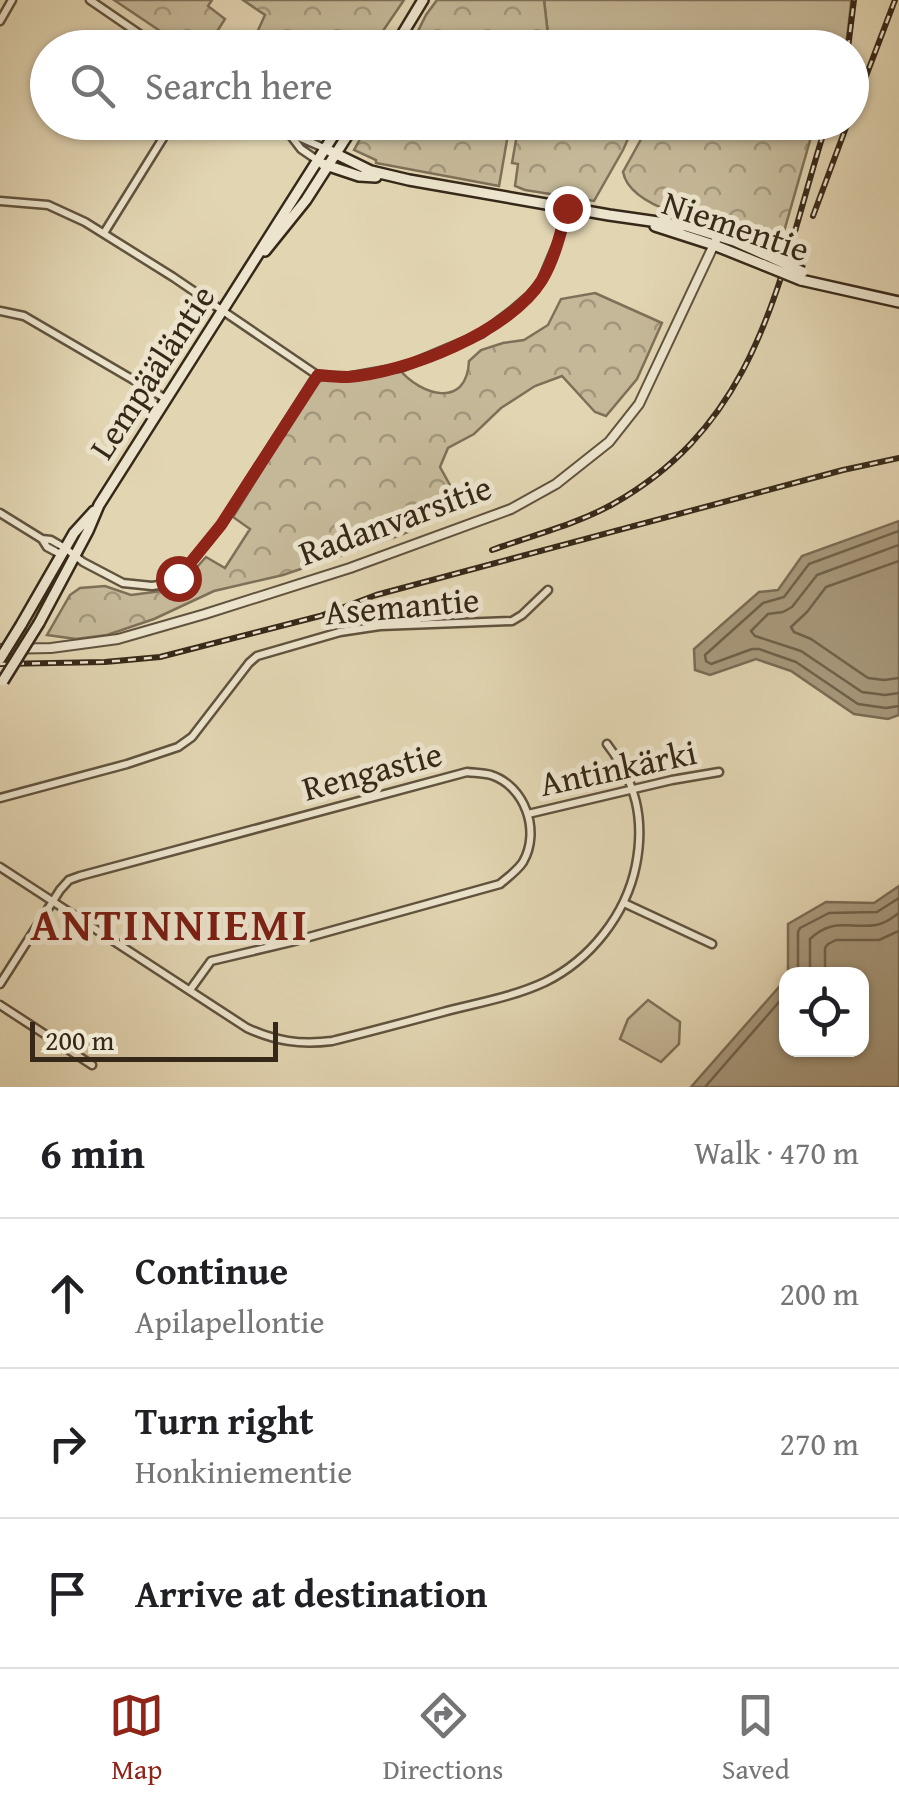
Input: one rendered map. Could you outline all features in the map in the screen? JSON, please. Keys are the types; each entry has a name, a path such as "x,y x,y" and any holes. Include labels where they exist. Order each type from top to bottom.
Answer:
{"main road":[{"path":"405,30 423,0"},
{"name":"Lempääläntie","path":"2,684 39,623 99,505 330,140"},
{"name":"Lempääläntie","path":"251,268 284,230 345,140"},
{"name":"Niementie","path":"324,148 371,172 633,218 712,238 822,284 899,302"},
{"name":"Niementie","path":"317,160 359,176 399,178"},
{"name":"Lempääläntie","path":"0,659 74,532 99,505"}],"street":[{"path":"0,21 12,0"},
{"path":"90,0 134,30"},
{"path":"104,233 162,140"},
{"path":"294,140 317,160"},
{"path":"306,140 324,148"},
{"path":"0,201 48,205 104,233 318,375 347,377 404,367 480,334 541,282 567,208"},
{"name":"Radanvarsitie","path":"0,649 51,648 118,639 350,568 511,509 556,484 609,442 631,416 698,277 712,238"},
{"path":"0,311 24,316 166,399"},
{"path":"0,513 123,583 166,584 178,578 221,525 318,375"},
{"name":"Asemantie","path":"0,798 178,747 192,737 257,656 340,632 380,626 512,621 548,590"},
{"path":"0,866 246,1028 269,1038 311,1044 332,1041 516,993 570,966 597,942 624,903 640,843 640,818 632,791 607,744"},
{"name":"Rengastie","path":"53,901 69,880 98,870 466,772 490,774 509,784 522,798 528,814"},
{"name":"Antinkärki","path":"528,814 705,772 719,772"},
{"path":"190,990 211,961 500,884 524,860 529,841 528,814"},
{"path":"0,984 53,901"},
{"path":"624,903 712,944"},
{"path":"0,1005 92,1065"}],"green space":[{"path":"114,0 212,0 208,6 225,19 218,30 159,30"},
{"path":"243,0 404,0 384,30 258,30 265,15"},
{"path":"437,0 544,0 547,30 418,30"},
{"path":"544,0 851,0 848,30 547,30"},
{"path":"360,140 507,140 499,186 376,163 354,150"},
{"path":"516,140 627,140 594,201 515,186 518,164 512,163"},
{"path":"641,140 810,140 783,235 760,227 730,226 674,213 640,196 623,172"},
{"path":"595,293 662,323 637,379 606,416 595,412 562,376 535,386 501,408 474,434 448,448 440,467 456,496 445,512 418,528 283,575 214,591 154,619 107,635 76,639 47,635 70,595 80,588 105,586 131,595 177,589 206,557 225,568 250,529 233,517 316,383 362,379 399,369 430,391 452,392 466,376 469,361 481,350 524,340 548,325 561,299"},
{"path":"648,1000 680,1022 679,1044 661,1062 620,1039 628,1019"}],"water":[{"path":"899,521 899,715 888,719 854,714 791,671 756,659 710,675 695,670 694,649 759,592 778,590 802,556"},
{"path":"899,886 899,1087 691,1087 779,987 779,1057 869,1057 869,967 788,967 788,924 826,902 874,903"}],"railway":[{"path":"850,30 854,0"},
{"path":"869,68 895,0"},
{"path":"492,550 569,524 613,504 664,469 703,430 734,385 759,337 822,140"},
{"path":"813,216 841,140"},
{"path":"0,664 160,657 320,616 376,595 899,458"}],"district":[{"name":"ANTINNIEMI","path":"170,924"}],"route":[{"path":"178,578 221,525 318,375 347,377 404,367 480,334 541,282 567,208"}]}
